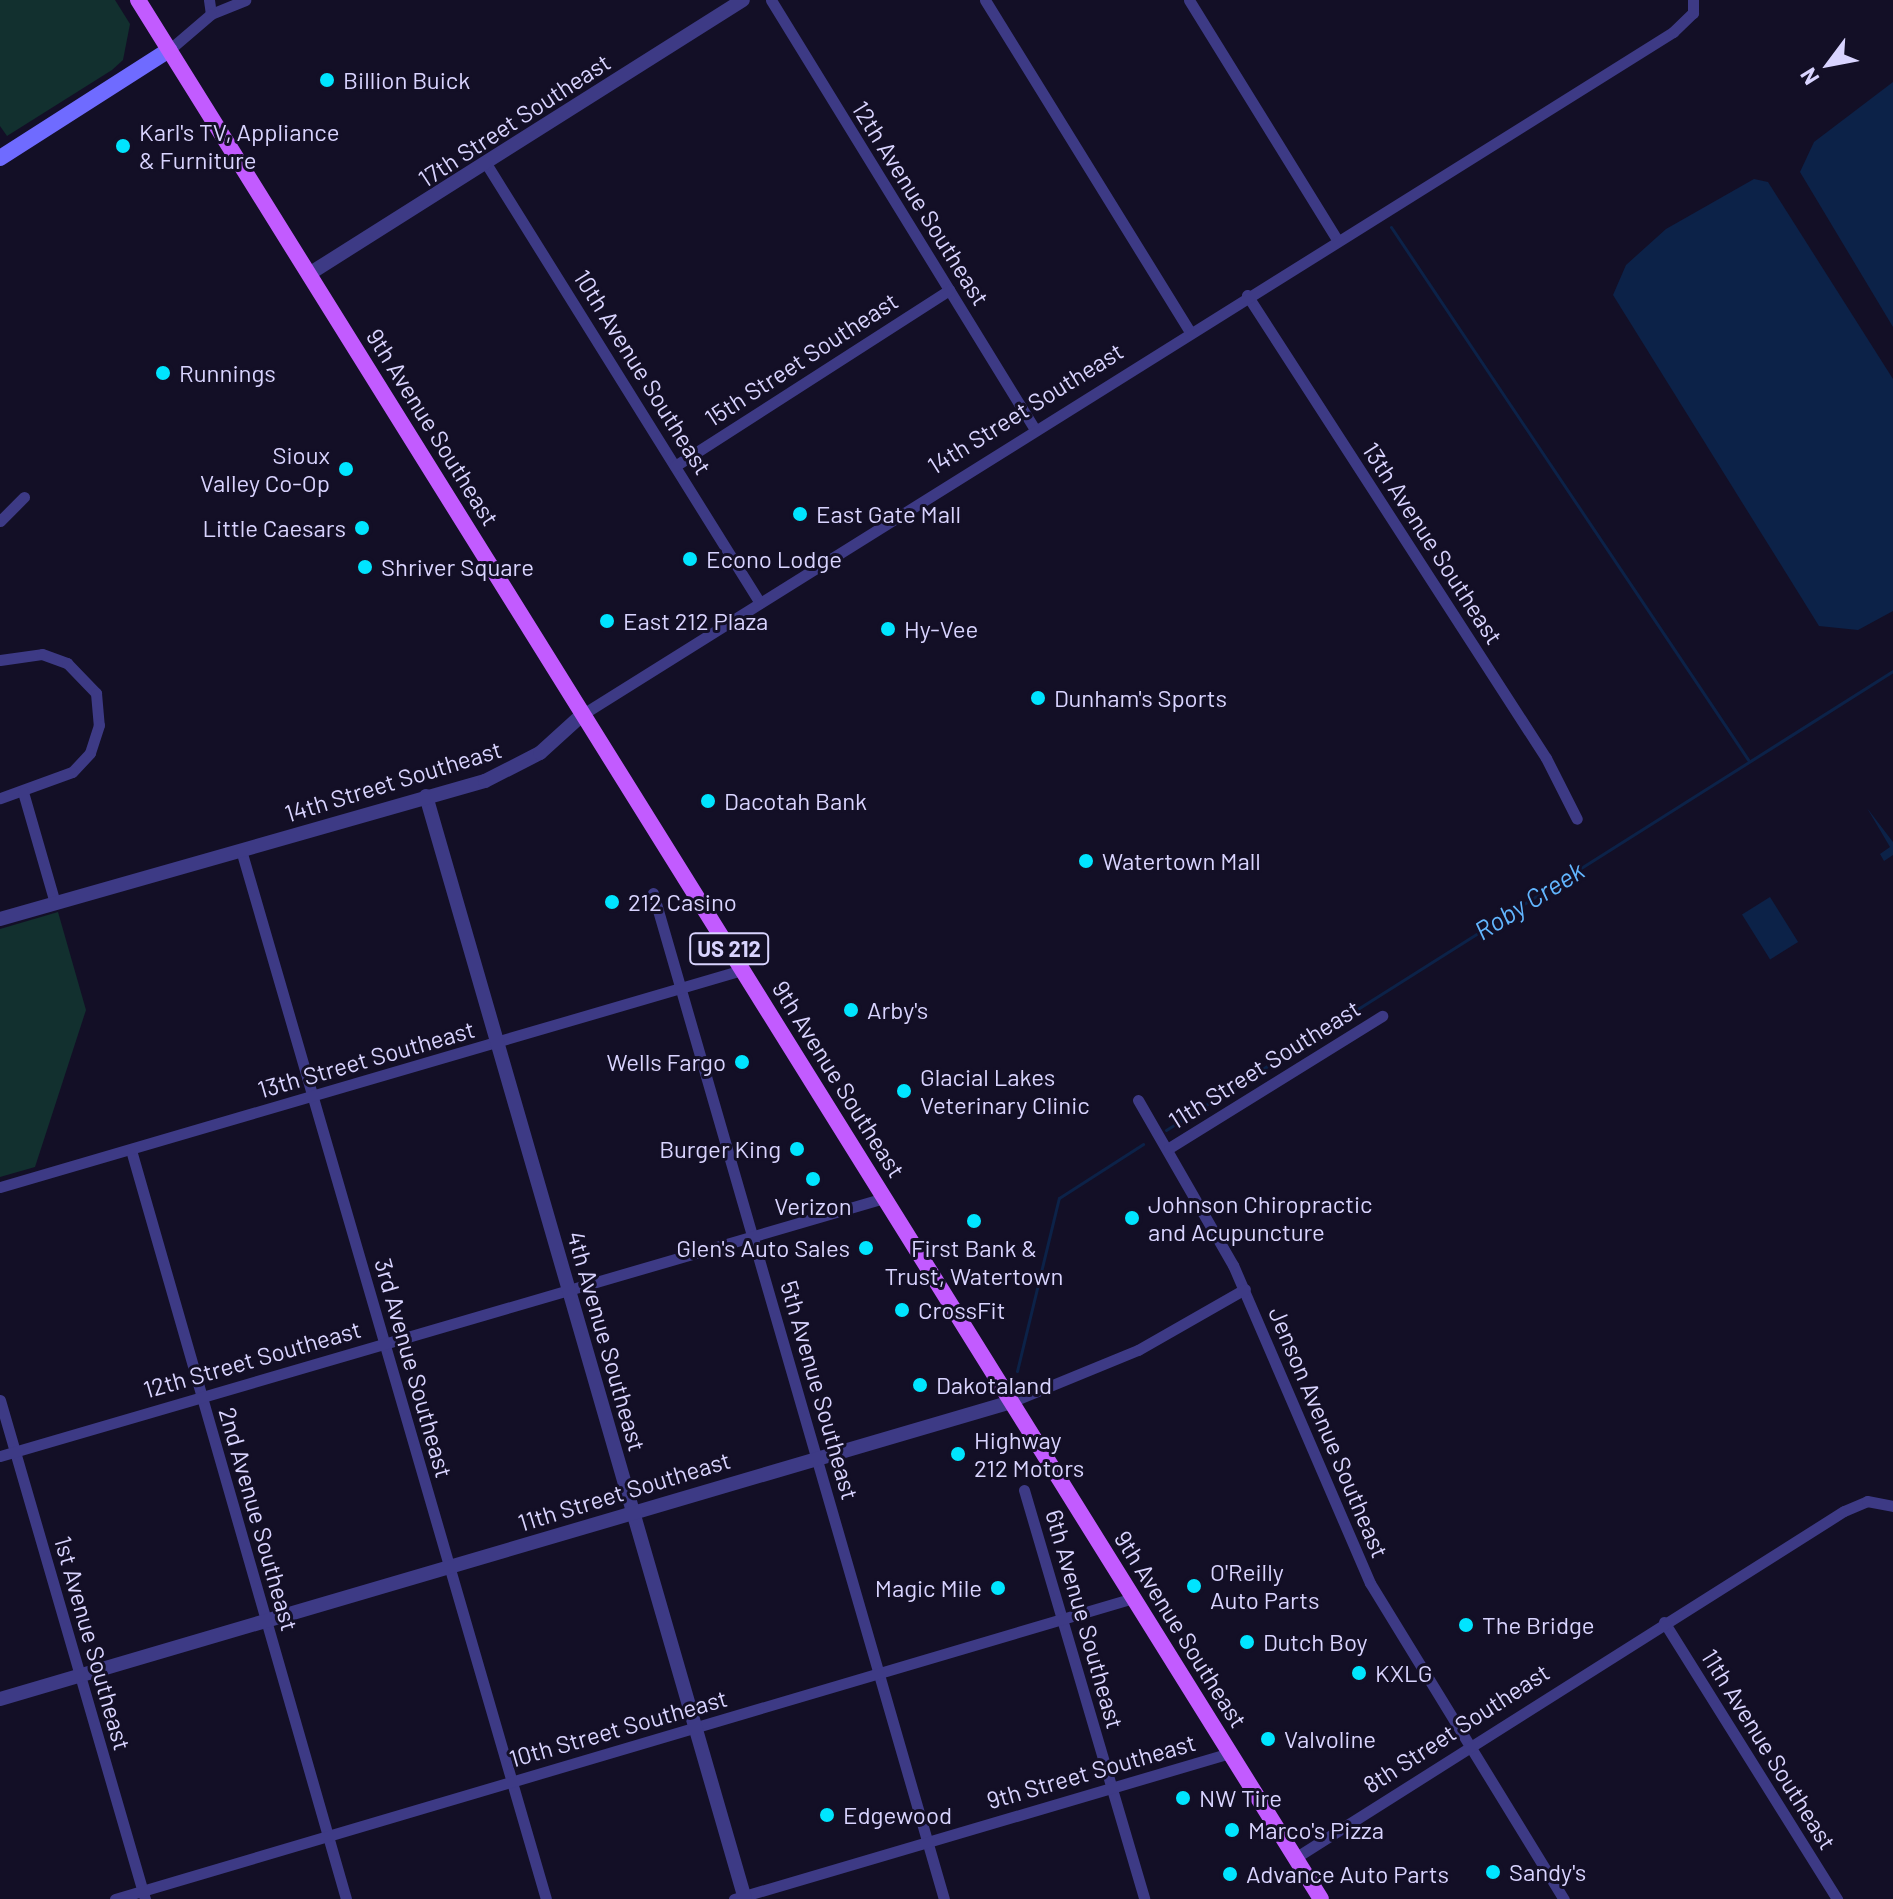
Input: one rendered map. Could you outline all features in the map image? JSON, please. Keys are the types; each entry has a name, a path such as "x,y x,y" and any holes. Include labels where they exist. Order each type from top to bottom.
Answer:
{"main road":[{"name":"9th Avenue Southeast","path":"138,0 1321,1899"},
{"path":"0,158 169,50"}],"street":[{"path":"209,0 211,14"},
{"path":"169,50 211,14 245,0"},
{"name":"17th Street Southeast","path":"309,274 487,165 743,0"},
{"name":"12th Avenue Southeast","path":"771,0 1034,428"},
{"path":"985,0 1189,330"},
{"path":"1189,0 1337,240"},
{"name":"14th Street Southeast","path":"0,919 426,796 520,765 583,714 1189,330 1673,32 1693,6"},
{"name":"10th Avenue Southeast","path":"487,165 760,603"},
{"name":"15th Street Southeast","path":"675,466 949,290"},
{"name":"13th Avenue Southeast","path":"1247,295 1546,758 1577,819"},
{"path":"0,521 24,497"},
{"path":"0,660 55,657 87,680 99,708 96,740 81,763 23,792 0,798"},
{"path":"23,792 55,903"},
{"name":"4th Avenue Southeast","path":"426,796 697,1728 741,1898"},
{"name":"3rd Avenue Southeast","path":"241,850 546,1899"},
{"name":"5th Avenue Southeast","path":"653,893 685,991 944,1899"},
{"name":"13th Street Southeast","path":"0,1187 685,991 742,970"},
{"name":"11th Street Southeast","path":"1169,1148 1382,1016"},
{"name":"Jenson Avenue Southeast","path":"1138,1100 1169,1148 1245,1289 1348,1539 1468,1746 1564,1899"},
{"name":"2nd Avenue Southeast","path":"131,1150 346,1899"},
{"name":"12th Street Southeast","path":"0,1456 884,1198"},
{"name":"11th Street Southeast","path":"0,1699 1011,1402 1138,1350 1245,1289"},
{"name":"1st Avenue Southeast","path":"0,1400 144,1895"},
{"name":"6th Avenue Southeast","path":"1024,1490 1144,1899"},
{"name":"8th Street Southeast","path":"1295,1858 1844,1511 1867,1501 1892,1506"},
{"name":"10th Street Southeast","path":"115,1899 144,1895 328,1836 1133,1598"},
{"name":"11th Avenue Southeast","path":"1664,1622 1837,1899"},
{"name":"9th Street Southeast","path":"741,1898 1230,1753"}],"green space":[{"path":"0,0 115,0 130,24 123,60 7,136 0,126"},
{"path":"58,912 86,1010 35,1167 0,1177 0,929"}],"water":[{"path":"1893,82 1893,327 1800,172 1814,142"},
{"path":"1754,179 1768,182 1893,379 1893,611 1858,630 1819,626 1613,295 1626,265 1666,229"},
{"path":"1867,808 1893,842 1893,855 1884,861 1880,854 1890,847"},
{"path":"1770,897 1798,942 1770,959 1742,914"}],"waterway":[{"path":"1391,227 1749,761"},
{"name":"Roby Creek","path":"1166,1130 1893,671"},
{"name":"Roby Creek","path":"1017,1371 1059,1198 1143,1144"}],"place":[{"name":"Billion Buick","path":"327,80"},
{"name":"Karl's TV, Appliance & Furniture","path":"123,146"},
{"name":"Runnings","path":"163,373"},
{"name":"Sioux Valley Co-Op","path":"346,469"},
{"name":"East Gate Mall","path":"800,514"},
{"name":"Little Caesars","path":"362,528"},
{"name":"Econo Lodge","path":"690,559"},
{"name":"Shriver Square","path":"365,567"},
{"name":"East 212 Plaza","path":"607,621"},
{"name":"Hy-Vee","path":"888,629"},
{"name":"Dunham's Sports","path":"1038,698"},
{"name":"Dacotah Bank","path":"708,801"},
{"name":"Watertown Mall","path":"1086,861"},
{"name":"212 Casino","path":"612,902"},
{"name":"Arby's","path":"851,1010"},
{"name":"Wells Fargo","path":"742,1062"},
{"name":"Glacial Lakes Veterinary Clinic","path":"904,1091"},
{"name":"Burger King","path":"797,1149"},
{"name":"Verizon","path":"813,1179"},
{"name":"Johnson Chiropractic and Acupuncture","path":"1132,1218"},
{"name":"First Bank & Trust, Watertown","path":"974,1221"},
{"name":"Glen's Auto Sales","path":"866,1248"},
{"name":"CrossFit","path":"902,1310"},
{"name":"Dakotaland","path":"920,1385"},
{"name":"Highway 212 Motors","path":"958,1454"},
{"name":"O'Reilly Auto Parts","path":"1194,1586"},
{"name":"Magic Mile","path":"998,1588"},
{"name":"The Bridge","path":"1466,1625"},
{"name":"Dutch Boy","path":"1247,1642"},
{"name":"KXLG","path":"1359,1673"},
{"name":"Valvoline","path":"1268,1739"},
{"name":"NW Tire","path":"1183,1798"},
{"name":"Edgewood","path":"827,1815"},
{"name":"Marco's Pizza","path":"1232,1830"},
{"name":"Sandy's","path":"1493,1872"},
{"name":"Advance Auto Parts","path":"1230,1874"}]}
